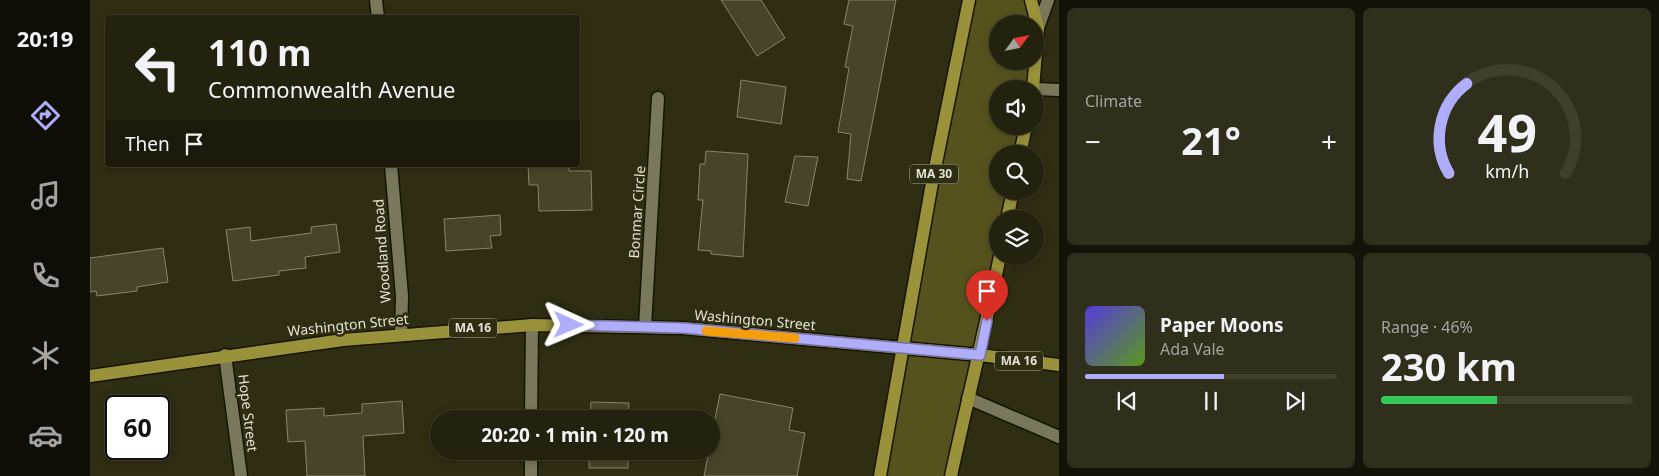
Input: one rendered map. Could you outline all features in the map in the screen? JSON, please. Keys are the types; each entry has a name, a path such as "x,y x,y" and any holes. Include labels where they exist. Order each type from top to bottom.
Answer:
{"main road":[{"name":"MA 30","path":"880,476 932,183 970,0"},
{"path":"1031,0 1035,15"},
{"path":"951,476 968,398 980,355 998,265"},
{"name":"Washington Street","path":"90,376 225,355 401,334 532,325 645,327 980,355 1059,366"}],"street":[{"path":"376,0 378,15"},
{"path":"1043,15 1048,0"},
{"path":"1044,89 1059,90"},
{"name":"Bonmar Circle","path":"645,327 658,98"},
{"name":"Woodland Road","path":"390,167 402,296 401,334"},
{"path":"531,410 532,325"},
{"name":"Hope Street","path":"225,355 241,476"},
{"path":"968,398 1059,438"},
{"path":"530,460 531,476"}],"shaded area":[{"path":"969,0 1050,0 1044,31 1044,15 989,15 989,70 1037,70 1035,80 989,80 989,135 1024,135 1022,145 989,145 989,200 1011,200 1009,210 989,210 989,265 996,265 957,476 880,476"}],"building":[{"path":"721,0 761,0 785,38 757,56"},
{"path":"849,0 896,0 861,181 847,179 851,134 838,132 849,68 845,67 853,26 844,24"},
{"path":"741,80 786,87 781,124 737,117"},
{"path":"706,151 748,154 743,257 711,254 711,251 698,250 703,200 698,200 700,164 705,164"},
{"path":"795,156 818,157 808,206 785,202"},
{"path":"528,167 569,167 569,171 591,171 592,210 539,211 538,185 529,185"},
{"path":"500,215 501,235 490,236 492,248 446,251 444,219"},
{"path":"336,224 340,252 305,257 306,268 279,271 279,275 233,281 226,230 250,227 251,241 311,233 311,227"},
{"path":"163,248 168,282 137,287 137,291 97,296 96,291 90,292 90,258"},
{"path":"720,394 793,408 789,430 805,433 797,476 704,476 707,460 720,460 720,410 717,410"},
{"path":"402,401 404,433 363,436 365,476 307,476 305,441 288,442 286,410 324,408 324,416 362,413 362,404"},
{"path":"591,402 629,403 629,410 591,410"},
{"path":"589,460 628,460 628,468 589,468"}],"slow traffic":[{"path":"706,331 795,338"}],"route":[{"path":"569,325 683,328 980,355 987,321"}]}
